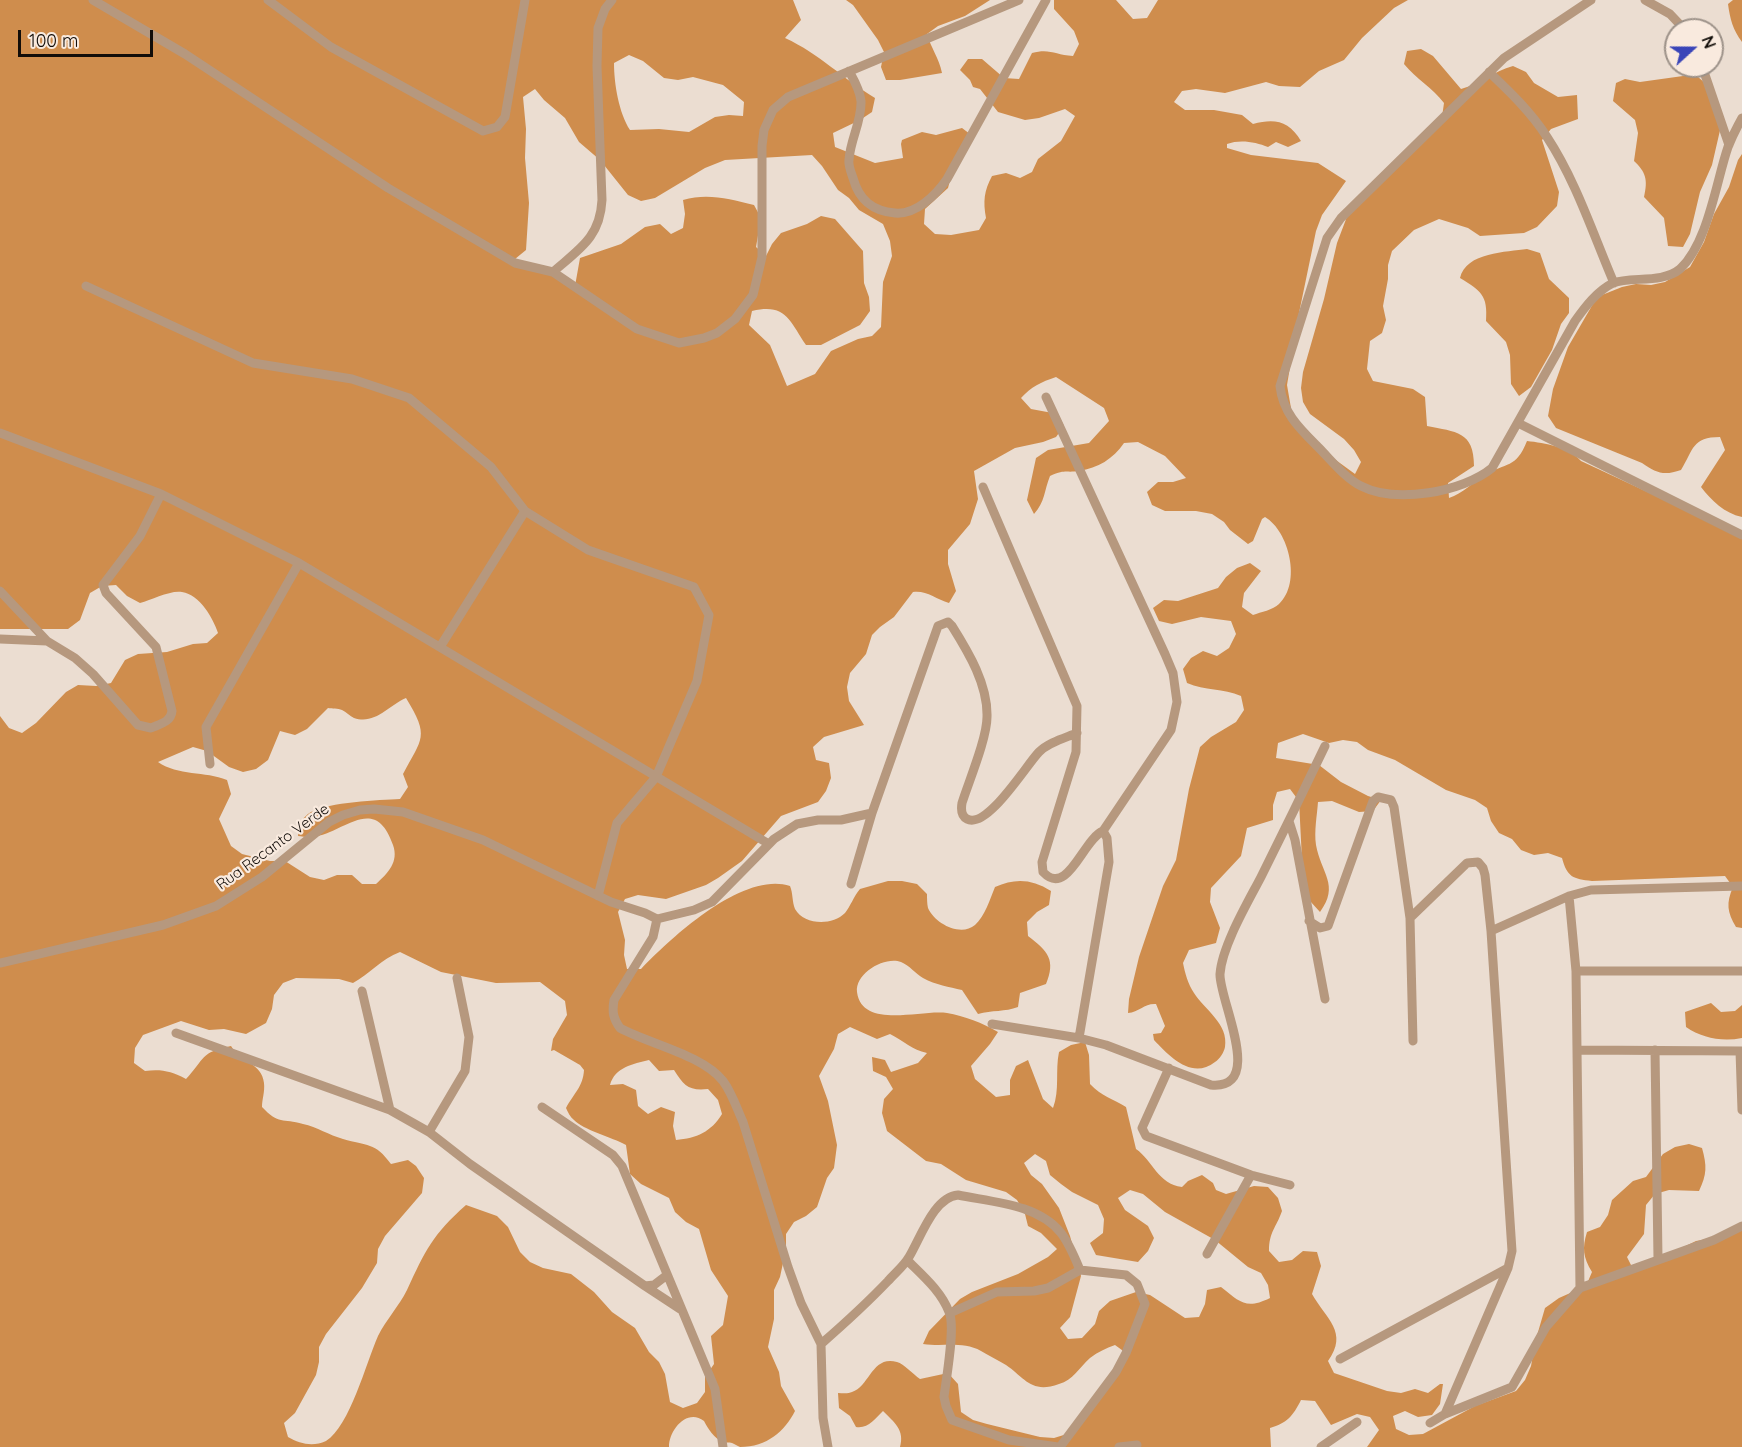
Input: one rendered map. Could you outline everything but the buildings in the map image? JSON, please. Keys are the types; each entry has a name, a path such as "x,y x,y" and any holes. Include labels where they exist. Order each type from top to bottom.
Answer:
{"street":[{"path":"93,0 185,54 388,188 515,263 553,272 637,329 679,343 717,333 744,309 753,295 762,257 762,146 766,122 779,103 788,97 1019,0"},
{"path":"268,0 331,46 483,131 497,127 505,117 525,0"},
{"path":"553,272 593,235 601,213 598,28 605,9 612,0"},
{"path":"849,71 858,86 861,100 848,162 855,186 867,204 874,209 906,212 928,200 947,179 1046,0"},
{"path":"1590,0 1504,58 1330,230 1280,386 1289,415 1303,432 1359,485 1385,494 1426,493 1470,481 1484,474 1497,462 1575,321 1589,302 1614,283 1658,277 1679,270 1702,234 1729,145 1742,118"},
{"path":"1645,0 1674,18"},
{"path":"1489,72 1522,105 1547,136 1568,175 1614,283"},
{"path":"1706,78 1729,145"},
{"path":"86,286 253,363 352,379 409,398 491,467 525,511 588,550 694,587 708,615 697,681 656,777 617,823 598,896"},
{"path":"983,487 1077,706 1076,752 1041,862 1043,872 1050,878 1056,879 1069,873 1091,839 1102,831 1171,730 1176,716 1176,687 1166,654 1046,397"},
{"path":"1518,423 1742,535"},
{"path":"0,433 160,494 299,563 769,844"},
{"path":"0,591 47,641 75,658 93,674 138,725 151,728 166,722 171,715 159,653 151,640 106,593 103,585 140,536 160,494"},
{"path":"440,647 525,511"},
{"path":"210,764 206,727 299,563"},
{"path":"851,884 872,813 935,629 941,624 950,624 958,635 980,679 987,702 986,727 962,803 964,818 973,821 982,818 1015,785 1040,752 1077,733"},
{"path":"0,639 47,641"},
{"path":"992,1024 1079,1038 1106,1045 1211,1085 1219,1086 1231,1080 1238,1066 1234,1033 1220,975 1223,961 1245,908 1325,746"},
{"path":"1309,921 1320,928 1328,926 1373,801 1378,796 1388,798 1393,803 1410,918 1413,1041"},
{"name":"Rua Recanto Verde","path":"0,963 163,925 216,906 262,877 329,822 360,810 374,809 403,812 483,840 598,896 657,919"},
{"path":"828,1447 823,1418 821,1344 801,1303 788,1267 743,1122 723,1081 698,1061 620,1028 612,1011 614,1000 653,937 657,919 694,910 712,902 769,844 797,824 818,820 841,820 872,813"},
{"path":"1289,821 1295,840 1325,999"},
{"path":"1079,1038 1109,862 1107,838 1102,831"},
{"path":"1410,918 1467,863 1481,864 1485,875 1491,932 1512,1237 1508,1268 1445,1414"},
{"path":"1491,932 1569,896 1591,890 1742,886"},
{"path":"1569,896 1576,971 1580,1288"},
{"path":"1576,971 1742,971"},
{"path":"429,1132 465,1071 469,1037 457,978"},
{"path":"362,991 390,1110"},
{"path":"176,1033 390,1110 429,1132 470,1164 680,1309"},
{"path":"1577,1050 1741,1052 1742,1110"},
{"path":"1655,1050 1658,1259"},
{"path":"1169,1068 1146,1115 1142,1128 1143,1133 1156,1141 1251,1175 1290,1185"},
{"path":"542,1107 619,1161 715,1389 723,1447"},
{"path":"1207,1254 1251,1175"},
{"path":"821,1344 863,1307 908,1260 936,1208 944,1199 958,1195 1018,1208 1048,1221 1061,1233 1080,1270"},
{"path":"1430,1423 1445,1414 1512,1387 1532,1348 1546,1327 1580,1288 1714,1240 1742,1226"},
{"path":"908,1260 935,1288 950,1313 951,1329 944,1397 952,1420 1009,1440 1059,1447 1119,1367 1144,1304 1137,1284 1126,1275 1080,1270 1048,1288 997,1292 950,1313"},
{"path":"1340,1359 1508,1268"},
{"path":"645,1286 654,1285 667,1275"},
{"path":"1321,1447 1356,1422"},
{"path":"1119,1447 1137,1445"}],"shaded area":[{"path":"0,0 793,0 801,20 785,38 809,51 875,98 872,112 833,133 835,147 875,163 903,158 902,140 922,132 936,135 962,128 974,137 952,173 948,188 925,209 924,224 935,234 951,235 979,230 986,218 985,196 992,176 1006,173 1020,178 1032,172 1038,159 1061,141 1075,116 1065,109 1025,120 998,112 980,89 973,87 970,80 960,70 968,59 982,59 1004,78 1019,79 1032,53 1048,51 1073,56 1079,44 1074,31 1054,9 1054,0 1116,0 1133,19 1147,18 1158,0 1408,0 1394,8 1362,38 1344,60 1319,71 1300,87 1279,86 1266,82 1225,93 1196,89 1182,91 1174,102 1185,110 1214,110 1242,115 1253,124 1275,121 1286,125 1301,141 1288,147 1276,142 1268,147 1243,141 1227,144 1227,148 1251,155 1318,163 1346,181 1322,215 1316,231 1287,385 1292,414 1333,458 1355,474 1361,462 1354,450 1344,439 1310,414 1303,402 1301,388 1303,372 1337,243 1348,214 1442,117 1444,103 1404,64 1407,51 1421,49 1433,56 1461,89 1513,66 1526,72 1534,83 1558,97 1577,95 1578,119 1551,129 1542,140 1559,192 1557,206 1537,227 1524,233 1480,236 1468,228 1439,219 1414,230 1392,251 1383,306 1386,320 1382,333 1370,341 1367,369 1373,381 1413,389 1425,397 1427,426 1455,432 1467,440 1471,446 1474,466 1448,483 1449,498 1492,471 1510,464 1519,456 1527,441 1570,452 1581,461 1742,534 1742,928 1736,927 1731,917 1728,903 1733,887 1725,876 1592,881 1575,878 1566,869 1562,858 1548,853 1534,855 1521,850 1512,839 1499,833 1491,821 1487,808 1475,800 1446,790 1395,760 1368,750 1357,742 1343,740 1329,743 1303,734 1278,743 1276,758 1319,765 1341,782 1381,800 1373,811 1359,812 1332,801 1318,802 1316,845 1329,886 1326,903 1320,912 1310,901 1302,860 1299,801 1290,789 1277,792 1273,805 1273,820 1247,828 1241,856 1211,888 1210,902 1220,928 1216,943 1189,950 1183,963 1192,990 1220,1024 1225,1039 1224,1049 1219,1059 1198,1069 1174,1059 1154,1040 1153,1034 1161,1033 1165,1026 1156,1004 1128,1013 1129,999 1139,957 1163,886 1176,860 1189,789 1200,747 1211,737 1236,722 1244,710 1241,696 1187,683 1183,669 1191,658 1203,651 1217,656 1229,648 1236,634 1231,621 1201,617 1172,624 1159,621 1153,608 1164,600 1178,601 1218,588 1237,568 1250,563 1261,571 1244,593 1242,607 1253,615 1267,611 1279,604 1286,595 1290,584 1290,558 1281,534 1265,517 1253,541 1248,544 1212,514 1196,511 1165,511 1152,505 1147,492 1158,482 1173,482 1186,478 1165,456 1138,442 1124,443 1110,458 1092,468 1050,476 1042,501 1034,514 1027,500 1036,458 1048,450 1089,443 1109,421 1104,408 1056,377 1037,385 1021,398 1031,409 1058,414 1064,426 1056,437 1015,448 974,471 978,499 970,524 948,550 948,564 956,591 949,603 927,594 913,592 894,617 872,635 866,654 850,673 847,687 849,701 864,725 824,737 813,747 816,760 829,763 831,778 826,791 818,802 781,816 742,861 706,885 666,899 638,895 625,899 618,912 625,940 624,955 627,969 641,969 689,925 730,897 751,888 771,884 790,886 794,906 799,914 811,921 826,922 845,913 860,889 888,881 917,884 927,894 928,908 936,919 949,927 963,930 975,925 982,917 995,887 1023,881 1037,884 1051,891 1049,905 1027,922 1028,936 1041,946 1048,957 1049,976 1046,984 1020,993 1018,1007 978,1014 962,990 942,986 920,976 904,963 894,961 887,961 872,968 861,978 857,992 861,1004 870,1011 881,1014 947,1013 973,1020 998,1032 971,1066 975,1079 996,1097 1010,1095 1010,1080 1016,1066 1028,1060 1043,1099 1053,1108 1059,1052 1071,1045 1085,1042 1089,1055 1090,1084 1103,1095 1126,1107 1136,1149 1161,1177 1182,1187 1188,1181 1202,1175 1213,1183 1216,1190 1226,1194 1254,1186 1268,1187 1278,1198 1282,1211 1272,1234 1269,1251 1279,1262 1292,1260 1303,1251 1317,1252 1321,1266 1312,1294 1336,1334 1334,1351 1328,1361 1334,1373 1387,1391 1401,1393 1415,1389 1428,1393 1443,1384 1440,1404 1432,1415 1418,1417 1405,1411 1393,1416 1396,1429 1409,1435 1423,1434 1475,1406 1516,1391 1525,1380 1531,1366 1545,1308 1559,1298 1586,1286 1592,1272 1584,1252 1587,1232 1600,1227 1608,1215 1612,1200 1633,1181 1646,1177 1663,1154 1675,1147 1689,1144 1702,1148 1705,1170 1699,1191 1669,1190 1655,1194 1646,1205 1644,1234 1627,1257 1634,1271 1696,1241 1725,1236 1742,1226 1742,1447 1367,1447 1379,1430 1370,1417 1357,1414 1331,1425 1315,1401 1301,1400 1289,1418 1270,1428 1271,1447 900,1447 900,1431 883,1411 868,1425 856,1427 850,1416 839,1408 838,1393 849,1393 858,1389 877,1367 889,1361 900,1363 920,1379 948,1373 958,1384 961,1412 973,1420 1040,1437 1054,1438 1067,1434 1126,1353 1115,1345 1108,1347 1090,1358 1068,1380 1049,1387 1042,1387 1029,1383 1006,1365 974,1348 960,1345 923,1344 929,1331 960,1299 1018,1274 1048,1257 1057,1249 1041,1233 1028,1226 1025,1214 1017,1200 1006,1192 966,1180 941,1164 926,1161 887,1131 882,1113 884,1099 893,1089 886,1077 873,1071 872,1057 885,1060 891,1072 918,1063 927,1053 912,1048 890,1034 877,1039 850,1027 838,1034 834,1049 819,1076 828,1101 837,1145 834,1168 827,1178 817,1207 794,1222 786,1234 786,1249 780,1277 774,1290 774,1319 768,1347 779,1372 781,1386 795,1411 786,1425 767,1441 740,1447 723,1442 712,1433 704,1421 691,1417 685,1419 676,1428 669,1447 0,1447 0,716 9,728 22,733 36,723 66,692 78,685 96,686 111,683 125,660 138,654 167,652 193,644 207,643 218,633 205,608 189,594 172,592 140,603 127,596 116,585 102,586 90,593 80,620 68,629 0,629","holes":["629,55 643,61 664,78 678,80 693,77 723,85 744,102 743,116 715,117 689,132 659,129 630,130 618,98 614,63","535,89 565,118 579,142 600,160 628,195 641,201 655,198 705,168 725,160 812,155 838,190 859,210 883,224 890,241 892,256 883,282 881,327 872,336 858,339 831,351 815,374 787,386 770,345 749,325 752,311 772,309 780,312 790,321 806,345 821,345 860,325 870,311 869,297 864,283 863,251 835,219 821,216 807,224 781,233 766,256 756,247 761,218 754,205 719,198 692,198 683,200 685,214 683,228 671,234 660,224 645,227 621,244 580,258 575,286 515,259 526,250 529,203 525,158 526,129 523,97","406,698 421,730 419,744 403,774 408,787 400,799 354,802 319,809 300,822 298,836 310,837 324,834 357,820 368,818 377,821 386,829 395,857 388,871 376,884 362,884 352,875 337,875 324,880 310,877 285,861 270,861 242,854 231,846 219,819 231,794 227,780 174,769 158,762 193,747 207,751 229,767 243,772 256,769 268,760 280,731 295,735 307,729 328,708 340,709 354,718 368,719 381,714","400,952 441,972 496,983 540,982 565,1001 567,1015 553,1039 551,1051 554,1050 580,1065 584,1070 580,1086 566,1108 568,1113 578,1124 626,1145 630,1174 641,1184 669,1198 675,1212 686,1222 699,1229 711,1270 728,1296 723,1325 711,1336 714,1364 705,1377 705,1392 697,1403 683,1408 670,1402 665,1374 659,1362 649,1352 635,1328 612,1312 594,1292 571,1274 543,1268 530,1262 520,1252 508,1227 497,1216 466,1205 445,1225 425,1254 404,1296 378,1336 350,1408 335,1433 326,1441 316,1444 302,1443 288,1437 284,1423 295,1413 316,1375 319,1347 326,1334 362,1288 377,1263 378,1249 385,1236 422,1193 424,1178 416,1166 408,1160 391,1164 375,1148 308,1125 281,1120 273,1116 262,1107 264,1089 262,1076 231,1046 208,1054 186,1079 166,1071 145,1071 134,1063 135,1048 143,1035 181,1021 209,1030 224,1029 246,1034 266,1023 272,1009 274,995 283,983 296,978 339,979 353,983","649,1060 659,1071 674,1070 684,1084 696,1089 708,1089 718,1100 722,1114 703,1133 676,1140 673,1126 675,1112 661,1107 648,1114 638,1106 636,1090 623,1084 610,1085 620,1070","1035,1154 1046,1161 1050,1175 1061,1184 1098,1205 1104,1219 1103,1233 1090,1243 1096,1255 1138,1262 1148,1251 1154,1238 1148,1226 1125,1210 1118,1198 1130,1190 1143,1194 1165,1212 1215,1240 1248,1267 1261,1273 1268,1285 1270,1298 1249,1304 1221,1287 1207,1290 1205,1304 1199,1317 1185,1318 1150,1295 1136,1292 1110,1301 1099,1311 1095,1324 1082,1338 1068,1339 1060,1328 1070,1317 1081,1276 1070,1236 1059,1208 1042,1184 1031,1175 1024,1163"]},
{"path":"846,0 990,0 965,16 938,26 927,34 942,73 886,80 881,67 884,52 878,40 853,5"},
{"path":"1733,0 1742,0 1742,42 1734,29 1730,15 1728,4"},
{"path":"1669,78 1699,78 1707,85 1721,126 1712,165 1700,192 1690,234 1683,247 1668,246 1664,218 1644,197 1645,177 1634,161 1638,133 1635,120 1613,101 1616,83 1625,79 1640,82"},
{"path":"1742,154 1742,517 1719,506 1701,487 1725,450 1720,437 1699,442 1681,470 1665,473 1556,428 1548,416 1553,389 1568,347 1597,297 1622,287 1665,282 1690,267 1704,242 1714,214 1729,187"},
{"path":"1527,249 1540,253 1549,279 1569,298 1569,313 1561,324 1552,350 1531,387 1519,396 1511,384 1510,355 1506,342 1486,321 1486,305 1482,295 1460,278 1464,269 1479,258"},
{"path":"1711,1003 1721,1012 1735,1011 1742,1005 1742,1038 1727,1040 1712,1038 1686,1027 1685,1012"}]}
